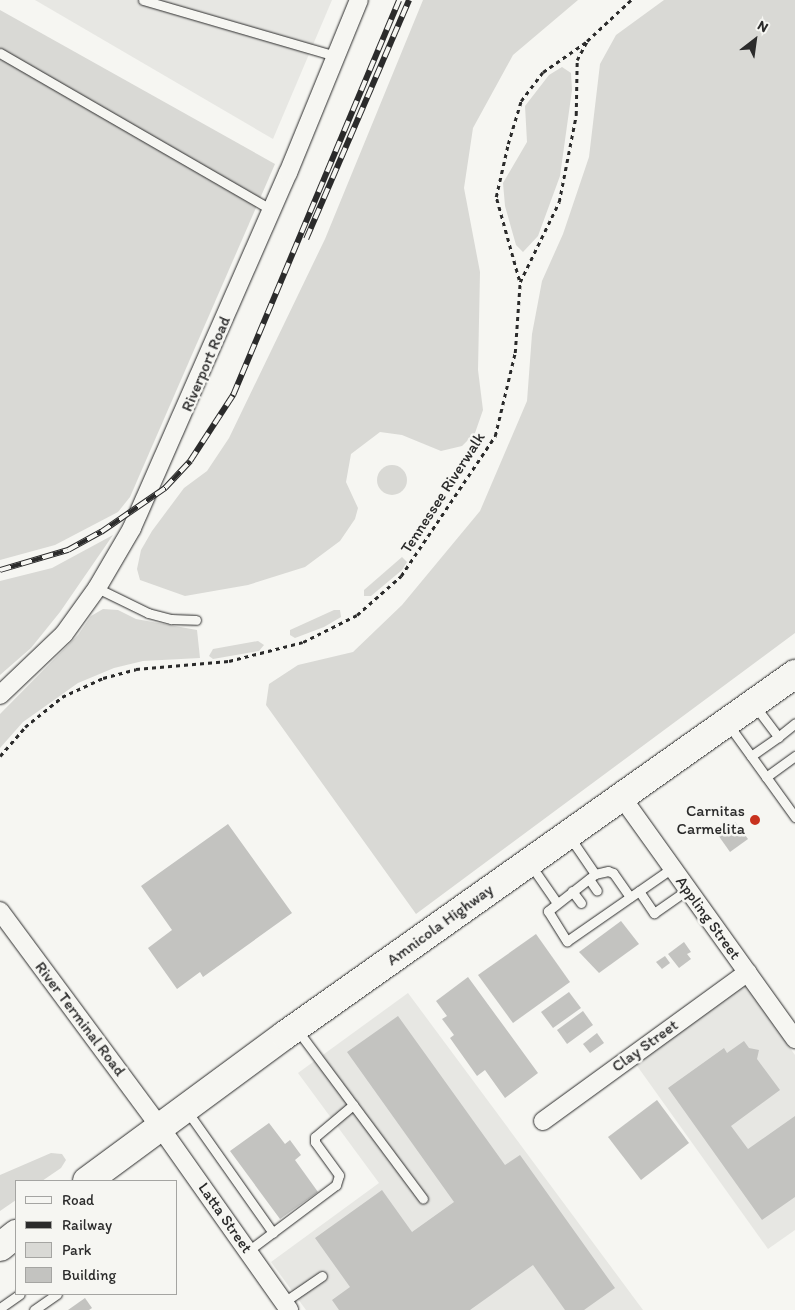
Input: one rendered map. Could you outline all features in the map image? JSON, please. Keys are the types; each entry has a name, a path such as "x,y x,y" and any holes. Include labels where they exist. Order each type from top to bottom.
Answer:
{"main road":[{"name":"Amnicola Highway","path":"88,1180 296,1028 795,674"},
{"path":"0,1246 15,1235"}],"street":[{"name":"Riverport Road","path":"0,695 64,634 97,588 146,500 272,210 359,0"},
{"name":"Appling Street","path":"621,796 795,1039"},
{"name":"River Terminal Road","path":"0,911 160,1127"},
{"name":"Clay Street","path":"543,1121 748,972"},
{"name":"Latta Street","path":"160,1127 287,1306"}],"lane":[{"path":"143,0 336,56"},
{"path":"0,53 272,210"},
{"path":"97,588 148,613 171,620 196,620"},
{"path":"753,704 778,737"},
{"path":"726,722 795,816"},
{"path":"751,756 795,723"},
{"path":"766,777 795,756"},
{"path":"567,834 592,877 597,891"},
{"path":"528,862 557,903"},
{"path":"630,897 613,873 592,877 548,911 567,941 594,923 608,908 630,897 640,891 672,868"},
{"path":"640,891 654,913 687,890"},
{"path":"572,892 581,903"},
{"path":"589,915 594,923"},
{"path":"296,1028 423,1199"},
{"path":"248,1251 336,1185 338,1175 315,1142 316,1137 353,1105"},
{"path":"186,1108 272,1233"},
{"path":"287,1306 322,1276"},
{"path":"0,1308 19,1295"},
{"path":"34,1310 56,1295"}],"path":[{"name":"Tennessee Riverwalk","path":"0,756 25,727 62,697 103,678 136,670 228,661 303,642 357,615 402,576 495,436 515,353 520,282 560,202 576,115 577,60 587,41 631,0"},
{"path":"520,282 496,197 508,144 521,101 532,86 543,72 587,41"}],"shaded area":[{"path":"35,0 332,0 273,139"},
{"path":"745,985 795,1055 795,1230 768,1249 635,1063"},
{"path":"408,993 643,1310 306,1310 271,1262 379,1183 298,1073"}],"green space":[{"path":"423,0 578,0 513,55 473,128 464,188 480,272 478,370 483,410 475,433 462,446 441,451 402,435 380,432 351,454 346,482 358,508 355,519 340,541 305,567 248,585 185,596 140,580 137,569 141,550 152,531 184,488 207,471 229,438 325,239"},
{"path":"664,0 795,0 795,633 416,914 266,705 269,684 298,665 353,652 402,605 480,511 527,401 532,334 542,281 563,234 589,157 600,64 616,35"},
{"path":"0,10 275,164 130,497 118,512 55,545 0,560"},
{"path":"562,67 571,73 572,90 560,176 538,236 523,252 516,245 505,206 503,183 527,142 525,106 549,75"},
{"path":"392,465 403,469 407,480 403,491 392,495 381,491 377,480 381,469"},
{"path":"113,535 60,612 31,648 0,675 0,581 52,568"},
{"path":"402,557 407,562 402,570 371,596 364,596 364,590"},
{"path":"103,609 118,610 136,619 197,630 200,658 143,661 114,668 78,683 23,722 0,748 0,714 78,635 91,616"},
{"path":"334,610 340,610 341,617 324,627 295,638 290,635 290,630"},
{"path":"258,641 264,645 259,651 213,659 209,656 213,649"},
{"path":"51,1153 62,1154 66,1160 61,1168 43,1180 15,1180 15,1201 0,1211 0,1175"}],"building":[{"path":"735,822 748,839 730,852 718,835"},
{"path":"228,824 292,913 203,977 200,972 177,989 148,948 172,930 141,886"},
{"path":"621,921 639,944 599,973 579,952"},
{"path":"536,934 570,982 513,1023 478,975"},
{"path":"684,942 691,952 687,954 691,959 679,968 668,954"},
{"path":"665,956 670,963 662,969 656,962"},
{"path":"468,977 538,1073 505,1098 485,1070 477,1076 450,1038 454,1035 442,1019 447,1016 436,1001"},
{"path":"569,992 581,1008 553,1028 541,1012"},
{"path":"583,1011 593,1025 567,1044 557,1030"},
{"path":"398,1016 505,1165 520,1155 615,1288 584,1310 565,1310 533,1265 470,1310 339,1310 332,1300 350,1287 315,1238 382,1190 412,1232 454,1202 347,1052"},
{"path":"597,1033 604,1043 590,1053 583,1044"},
{"path":"744,1041 749,1048 759,1050 757,1059 780,1090 731,1126 748,1149 795,1116 795,1197 762,1220 668,1088 724,1048 727,1053"},
{"path":"657,1100 689,1143 641,1180 608,1137"},
{"path":"269,1123 285,1144 290,1140 301,1155 295,1160 318,1192 280,1219 230,1151"},
{"path":"85,1298 92,1308 89,1310 68,1310"}],"railway":[{"path":"0,570 68,550 101,532 165,488 190,461 233,395 399,0"},
{"path":"306,239 409,0"}],"place":[{"name":"Carnitas Carmelita","path":"755,820"}]}
